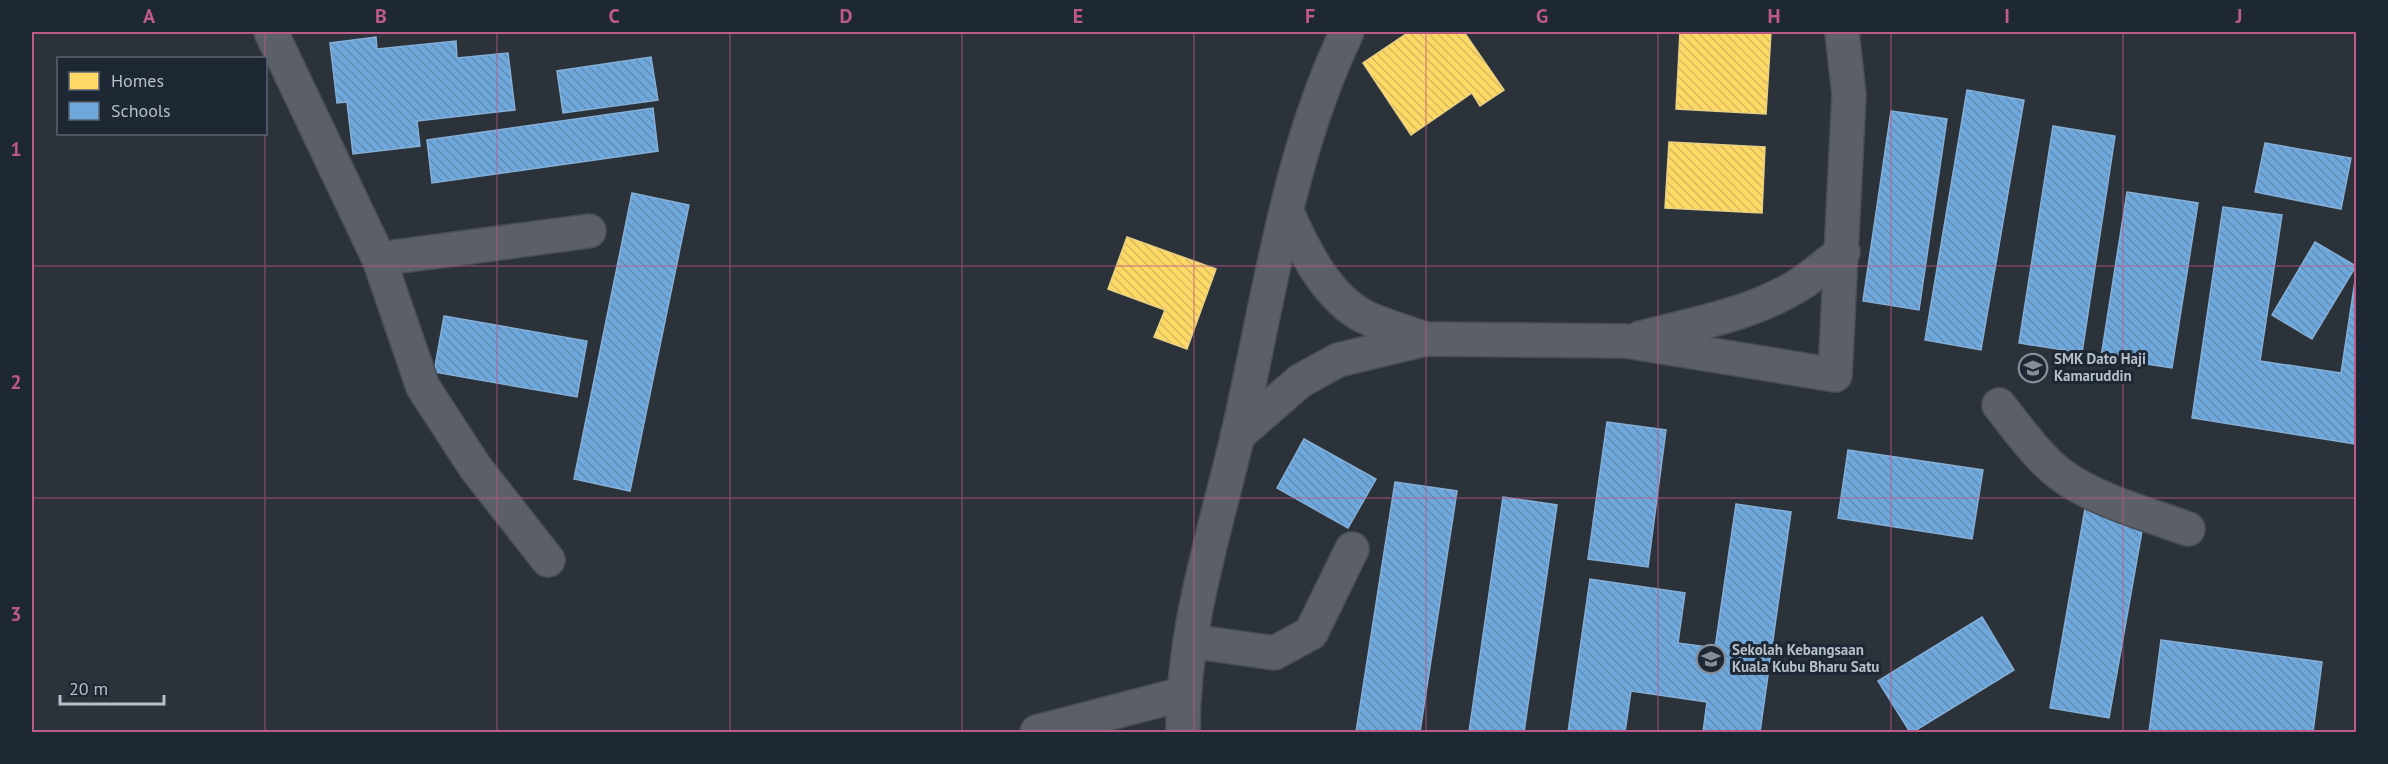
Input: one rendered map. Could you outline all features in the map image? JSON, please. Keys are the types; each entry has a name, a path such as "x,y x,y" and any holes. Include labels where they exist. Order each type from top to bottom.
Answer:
{"street":[{"path":"271,32 379,259 423,387 475,467 548,560"},
{"path":"1183,732 1183,694 1200,584 1237,436 1287,212 1302,153 1328,75 1347,32"},
{"path":"1237,436 1300,381 1338,360 1426,339 1626,341 1835,375 1843,252 1849,94 1842,32"},
{"path":"1287,212 1304,251 1338,296 1364,316 1426,339"},
{"path":"379,259 589,231"},
{"path":"1626,341 1717,319 1756,305 1801,283 1843,252"},
{"path":"1999,405 2040,456 2065,478 2100,495 2188,529"},
{"path":"1190,641 1274,653 1311,633 1352,549"},
{"path":"1037,732 1183,694"}],"building: Homes":[{"path":"1409,32 1464,32 1504,90 1480,106 1472,93 1411,135 1363,63"},
{"path":"1680,32 1771,32 1766,114 1676,109"},
{"path":"1669,142 1765,147 1762,213 1665,208"},
{"path":"1127,237 1216,269 1187,349 1154,337 1165,310 1108,289"}],"building: Schools":[{"path":"376,37 377,49 456,41 457,58 508,53 515,110 417,121 420,146 353,154 347,102 337,103 330,43"},
{"path":"651,57 658,100 563,113 557,71"},
{"path":"1967,90 2024,100 1981,350 1925,340"},
{"path":"653,108 658,151 432,183 427,140"},
{"path":"1891,111 1947,119 1919,310 1863,301"},
{"path":"2053,126 2115,136 2082,353 2019,343"},
{"path":"2265,143 2351,158 2341,209 2255,192"},
{"path":"2127,192 2198,203 2172,368 2101,357"},
{"path":"632,193 689,205 630,491 574,479"},
{"path":"2223,207 2282,215 2260,361 2341,373 2356,274 2356,444 2192,418"},
{"path":"2315,242 2356,266 2312,339 2272,315"},
{"path":"444,316 587,341 577,397 434,372"},
{"path":"1607,422 1666,430 1648,567 1588,559"},
{"path":"1304,439 1376,479 1348,528 1277,488"},
{"path":"1848,450 1983,470 1972,539 1838,518"},
{"path":"1395,482 1457,491 1420,732 1356,732"},
{"path":"1503,497 1557,505 1524,732 1469,732"},
{"path":"2086,503 2145,514 2109,718 2050,708"},
{"path":"1736,504 1791,512 1760,732 1703,732 1707,702 1631,691 1625,732 1568,732 1590,579 1685,593 1678,643 1715,648"},
{"path":"1982,617 2014,670 1910,732 1878,681"},
{"path":"2161,640 2322,662 2313,732 2149,732"}],"place":[{"name":"SMK Dato Haji Kamaruddin","path":"2033,368"},
{"name":"Sekolah Kebangsaan Kuala Kubu Bharu Satu","path":"1711,659"}]}
